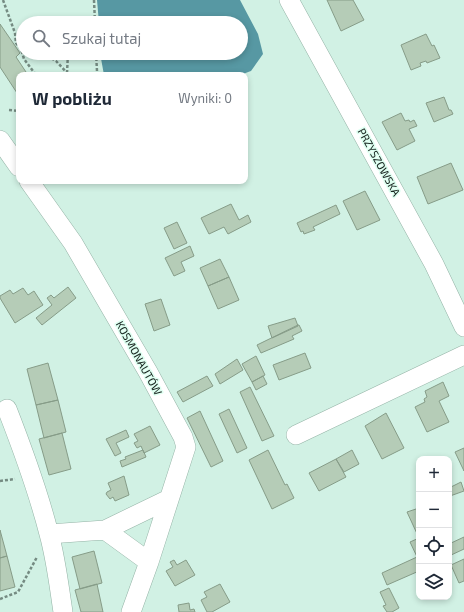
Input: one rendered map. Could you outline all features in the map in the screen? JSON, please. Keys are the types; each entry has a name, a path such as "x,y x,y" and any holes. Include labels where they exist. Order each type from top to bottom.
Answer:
{"street":[{"name":"PRZYSZOWSKA","path":"289,0 434,264 464,327"},
{"path":"0,140 16,163"},
{"name":"KOSMONAUTÓW","path":"31,184 73,243 148,372 183,437 186,447 151,556 131,612"},
{"path":"296,435 464,355"},
{"path":"7,409 29,468 49,534 58,576 63,612"},
{"path":"49,534 105,530 169,498"},
{"path":"105,530 151,556"}],"path":[{"path":"3,0 15,33 16,43"},
{"path":"94,0 95,16"},
{"path":"25,60 34,72"},
{"path":"53,60 66,72"},
{"path":"68,60 68,72"},
{"path":"96,60 97,72"},
{"path":"9,110 16,111"},
{"path":"0,481 23,478"},
{"path":"0,599 18,592 39,554"}],"water":[{"path":"97,0 240,0 258,34 263,54 251,71 248,72 103,72 101,60 248,60 248,16 98,16"}],"building":[{"path":"327,0 353,0 364,20 341,31"},
{"path":"0,24 16,47 16,60 18,60 26,72 16,72 16,91 0,67"},
{"path":"426,34 432,46 434,45 440,58 427,63 426,61 420,63 421,66 411,70 401,45"},
{"path":"444,97 449,110 451,110 453,114 434,122 426,103"},
{"path":"401,113 405,121 409,120 410,122 414,120 417,126 409,129 415,141 397,150 382,122"},
{"path":"451,163 463,190 428,204 417,177"},
{"path":"365,191 380,220 357,230 343,201"},
{"path":"231,204 239,220 248,215 251,222 228,234 224,227 209,234 201,218"},
{"path":"336,205 340,214 313,227 315,230 304,234 303,231 301,232 297,223"},
{"path":"177,222 187,243 174,249 164,228"},
{"path":"190,246 194,256 181,262 185,271 174,276 165,258"},
{"path":"220,259 229,277 208,286 200,268"},
{"path":"229,277 239,300 218,309 208,286"},
{"path":"68,287 76,298 42,325 36,318 52,305 47,298 51,295 54,298"},
{"path":"23,288 28,295 34,291 43,305 15,323 0,296 10,290 13,294"},
{"path":"161,299 170,325 154,331 145,304"},
{"path":"295,318 298,326 272,338 268,326"},
{"path":"298,325 302,331 292,336 294,339 261,353 257,345"},
{"path":"305,353 311,368 279,380 273,365"},
{"path":"256,356 265,375 252,382 242,364"},
{"path":"237,359 243,370 220,384 215,374"},
{"path":"48,363 58,400 36,405 27,369"},
{"path":"207,376 213,386 183,402 177,392"},
{"path":"263,376 267,384 256,390 252,382"},
{"path":"443,382 449,396 439,401 449,422 427,432 415,407 425,402 424,399 427,397 425,391"},
{"path":"250,387 274,436 262,441 240,392"},
{"path":"58,400 66,432 44,438 36,405"},
{"path":"229,409 247,448 237,453 219,414"},
{"path":"200,411 223,461 211,467 187,418"},
{"path":"386,413 404,448 382,459 365,426"},
{"path":"150,426 160,445 144,453 141,446 137,448 134,443 138,441 134,434"},
{"path":"126,430 129,437 116,443 121,453 115,456 106,439"},
{"path":"62,433 71,469 49,475 39,439"},
{"path":"464,448 464,471 455,452"},
{"path":"143,450 146,457 122,467 120,461 126,459 125,457"},
{"path":"268,450 285,485 287,484 294,498 272,509 249,460"},
{"path":"352,450 359,464 344,472 336,459"},
{"path":"336,459 346,477 319,491 309,473"},
{"path":"124,476 129,495 115,501 113,497 110,499 106,494 111,490 108,483"},
{"path":"461,482 464,491 452,495 452,486"},
{"path":"416,509 416,532 407,512"},
{"path":"0,530 7,556 0,558"},
{"path":"464,537 464,549 452,555 452,543"},
{"path":"416,539 416,555 410,542"},
{"path":"94,551 102,583 80,589 72,557"},
{"path":"7,556 15,587 0,591 0,558"},
{"path":"416,557 416,572 387,585 382,573"},
{"path":"464,559 464,581 459,583 452,565"},
{"path":"174,560 177,565 186,560 195,575 175,586 166,571 173,567 170,562"},
{"path":"97,584 103,612 81,612 75,590"},
{"path":"220,584 230,602 212,612 207,612 201,600 207,597 204,592"},
{"path":"389,588 399,608 392,612 387,612 383,606 386,605 380,592"},
{"path":"189,603 190,610 194,609 195,612 179,612 178,605"}]}
